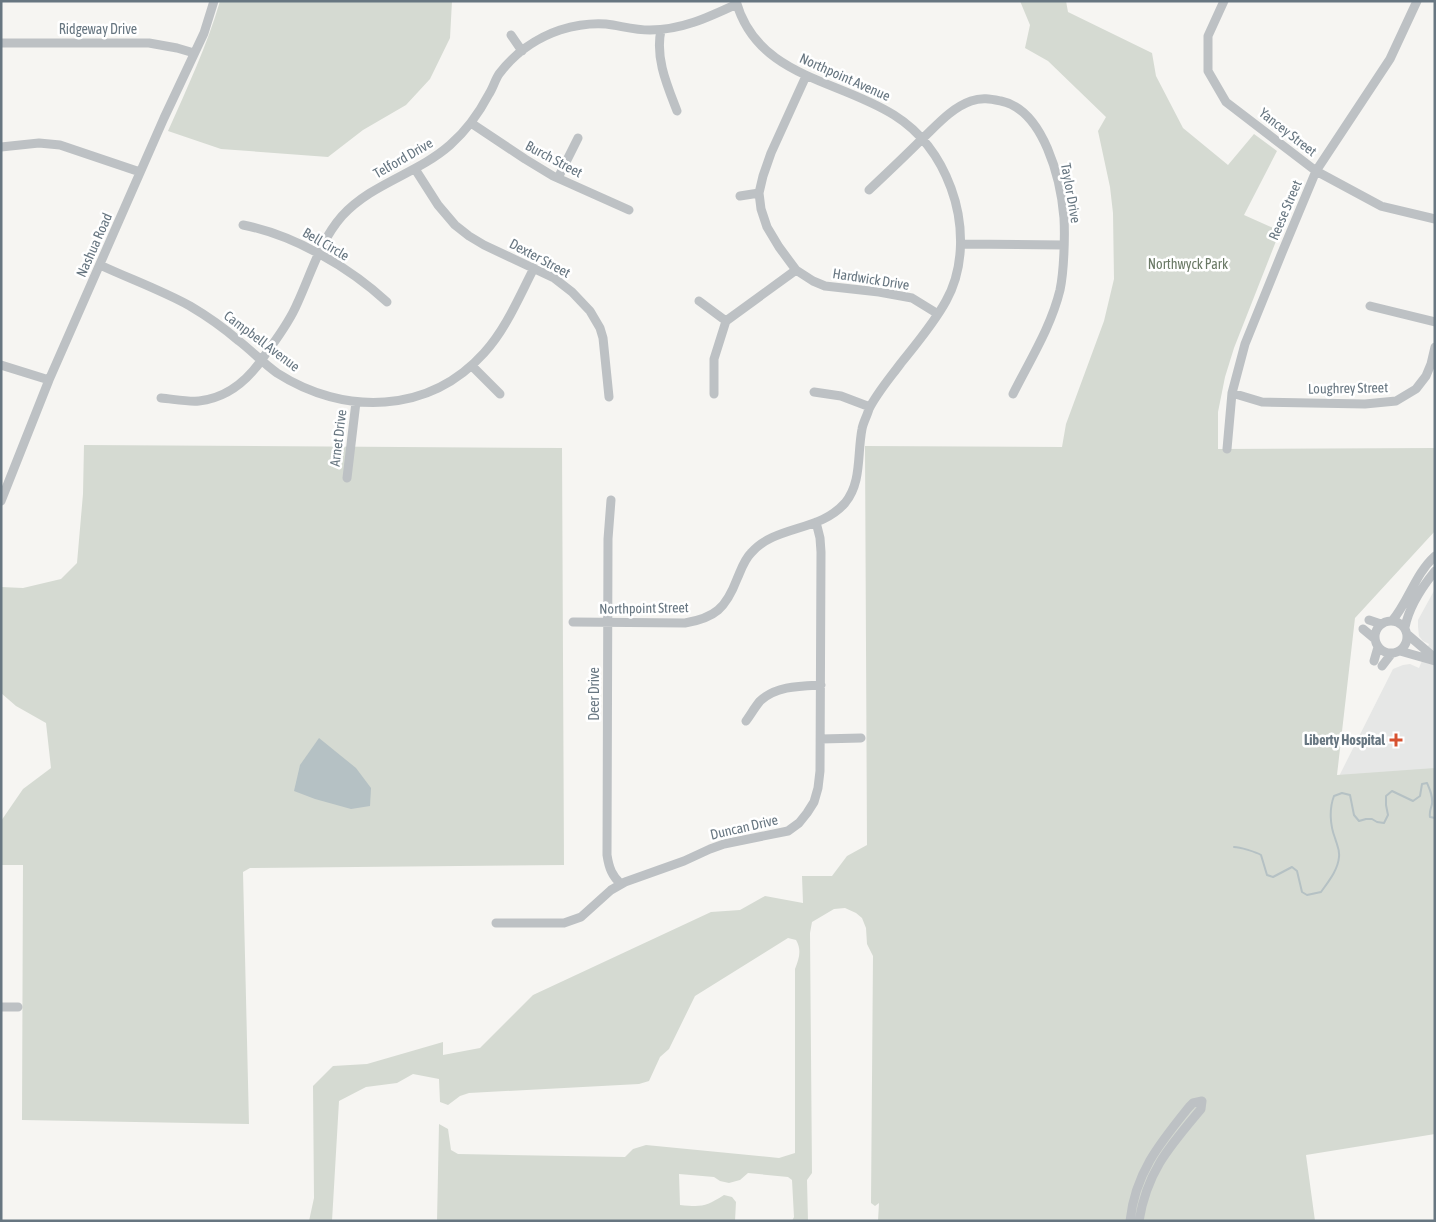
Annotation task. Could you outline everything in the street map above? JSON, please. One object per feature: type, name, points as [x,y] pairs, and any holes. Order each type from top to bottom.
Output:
[{"type":"street","name":"Nashua Road","points":[[1,501],[49,380],[140,172],[204,33],[214,1]]},
{"type":"street","name":"Yancey Street","points":[[1224,1],[1208,36],[1208,71],[1226,102],[1316,172],[1381,206],[1435,219]]},
{"type":"street","name":"Reese Street","points":[[1227,449],[1232,393],[1245,344],[1316,172],[1390,59],[1417,1]]},
{"type":"street","name":"Telford Drive","points":[[161,398],[198,401],[220,395],[241,384],[251,375],[287,324],[333,228],[351,207],[377,188],[415,170],[446,148],[471,123],[490,93],[498,76],[506,66],[535,42],[571,27],[583,25],[609,24],[641,30],[661,30],[686,26],[736,3]]},
{"type":"street","name":"Northpoint Avenue","points":[[736,3],[745,24],[758,42],[778,61],[806,76],[880,107],[910,126],[933,152],[952,189],[958,211],[960,244],[955,278],[948,298],[878,393],[862,427],[860,446]]},
{"type":"street","points":[[661,30],[659,49],[662,68],[677,111]]},
{"type":"street","points":[[511,35],[522,51]]},
{"type":"street","name":"Ridgeway Drive","points":[[1,43],[148,43],[194,53]]},
{"type":"street","name":"Hardwick Drive","points":[[806,76],[771,153],[759,193],[761,209],[779,247],[796,270],[825,286],[912,298],[938,314]]},
{"type":"street","name":"Taylor Drive","points":[[869,190],[948,114],[965,103],[990,98],[1011,103],[1031,119],[1044,140],[1059,188],[1064,218],[1064,245],[1060,288],[1055,307],[1013,394]]},
{"type":"street","name":"Burch Street","points":[[471,123],[524,159],[558,178],[629,210]]},
{"type":"street","points":[[558,178],[578,138]]},
{"type":"street","points":[[1,147],[39,143],[60,145],[140,172]]},
{"type":"street","name":"Dexter Street","points":[[415,170],[438,205],[469,236],[549,275],[563,284],[590,311],[600,328],[604,343],[609,397]]},
{"type":"street","points":[[740,196],[759,193]]},
{"type":"street","name":"Bell Circle","points":[[243,225],[288,238],[319,254],[364,282],[387,302]]},
{"type":"street","points":[[960,244],[1064,245]]},
{"type":"street","name":"Campbell Avenue","points":[[100,265],[190,307],[237,339],[275,372],[292,382],[329,396],[373,404],[421,395],[446,384],[472,366],[497,337],[534,268]]},
{"type":"street","points":[[714,394],[714,359],[726,321],[796,270]]},
{"type":"street","points":[[699,301],[726,321]]},
{"type":"street","points":[[1370,306],[1435,322]]},
{"type":"street","name":"Loughrey Street","points":[[1232,393],[1262,402],[1365,404],[1396,401],[1416,389],[1426,376],[1435,348]]},
{"type":"street","points":[[1,365],[49,380]]},
{"type":"street","points":[[472,366],[500,394]]},
{"type":"street","points":[[814,392],[841,396],[870,407]]},
{"type":"street","name":"Arnet Drive","points":[[347,478],[356,402]]},
{"type":"street","name":"Northpoint Street","points":[[573,622],[685,623],[700,621],[712,615],[723,606],[731,595],[746,559],[756,547],[773,537],[816,522],[832,514],[843,505],[852,493],[856,482],[860,446]]},
{"type":"street","name":"Deer Drive","points":[[612,500],[608,539],[607,855],[610,871],[621,884]]},
{"type":"street","name":"Duncan Drive","points":[[496,923],[564,923],[581,917],[610,890],[625,882],[684,861],[724,844],[788,831],[799,823],[807,813],[814,802],[818,788],[821,739],[821,552],[816,522]]},
{"type":"street","points":[[1392,621],[1416,579],[1435,556]]},
{"type":"street","points":[[1435,571],[1424,584],[1410,612],[1406,631],[1407,643],[1378,663],[1376,631],[1386,621],[1398,622],[1406,631],[1435,659]]},
{"type":"street","points":[[1369,620],[1381,624]]},
{"type":"street","points":[[1363,629],[1384,652],[1396,652],[1435,659]]},
{"type":"street","points":[[746,721],[760,701],[768,695],[794,686],[821,686]]},
{"type":"street","points":[[821,739],[861,738]]},
{"type":"street","points":[[1,1007],[18,1007]]},
{"type":"street","points":[[1130,1221],[1140,1194],[1149,1182],[1162,1157],[1202,1109],[1202,1101],[1193,1103],[1160,1143],[1141,1176],[1140,1194],[1140,1221]]},
{"type":"shaded area","name":"Liberty Hospital","points":[[1435,589],[1435,804],[1322,810],[1393,669],[1410,664],[1419,668],[1429,644],[1419,636],[1418,620]]},
{"type":"shaded area","points":[[319,738],[356,768],[371,788],[370,806],[351,809],[294,791],[300,765]]},
{"type":"green space","points":[[220,1],[452,1],[450,38],[430,79],[406,105],[363,130],[328,157],[221,149],[168,131],[203,51]]},
{"type":"green space","name":"Northwyck Park","points":[[1020,1],[1066,1],[1068,12],[1152,53],[1156,76],[1183,128],[1228,165],[1254,134],[1277,151],[1244,215],[1280,231],[1234,348],[1225,377],[1218,412],[1218,449],[1435,448],[1435,531],[1355,618],[1337,775],[1435,768],[1435,1134],[1306,1155],[1315,1221],[878,1221],[879,1203],[875,1206],[871,1203],[873,956],[867,944],[866,928],[862,918],[845,908],[834,909],[812,922],[810,933],[812,1173],[807,1180],[808,1221],[792,1221],[794,1217],[792,1180],[788,1177],[748,1173],[740,1180],[729,1183],[714,1177],[679,1174],[680,1205],[703,1205],[724,1195],[732,1197],[736,1202],[735,1221],[437,1221],[439,1124],[448,1129],[451,1150],[458,1154],[625,1157],[633,1149],[646,1145],[779,1158],[795,1153],[795,969],[799,958],[799,951],[796,940],[788,938],[695,996],[669,1049],[660,1057],[649,1081],[639,1084],[469,1093],[460,1096],[448,1105],[440,1102],[439,1079],[413,1074],[397,1083],[366,1087],[339,1101],[332,1221],[309,1221],[314,1198],[313,1086],[333,1066],[367,1064],[443,1042],[443,1055],[480,1048],[533,995],[711,912],[740,910],[765,896],[803,903],[802,876],[832,876],[847,856],[867,845],[865,446],[1062,447],[1066,424],[1104,321],[1114,279],[1113,213],[1110,187],[1098,131],[1106,117],[1048,61],[1025,48],[1030,25]]},
{"type":"green space","points":[[84,445],[562,448],[564,865],[250,868],[243,872],[249,1124],[22,1120],[23,865],[1,865],[1,821],[23,789],[51,768],[46,723],[16,706],[1,693],[1,587],[23,588],[61,579],[77,563],[83,494]]},
{"type":"waterway","points":[[1234,847],[1261,855],[1267,875],[1273,877],[1292,867],[1297,871],[1302,892],[1307,895],[1321,892],[1337,867],[1339,850],[1332,828],[1331,817],[1331,806],[1334,796],[1342,793],[1350,795],[1354,815],[1359,821],[1372,819],[1384,823],[1388,815],[1386,796],[1392,791],[1413,801],[1420,796],[1422,784],[1427,783],[1432,798],[1430,817],[1435,818]]},
{"type":"place","name":"Liberty Hospital","points":[[1396,740]]}]
